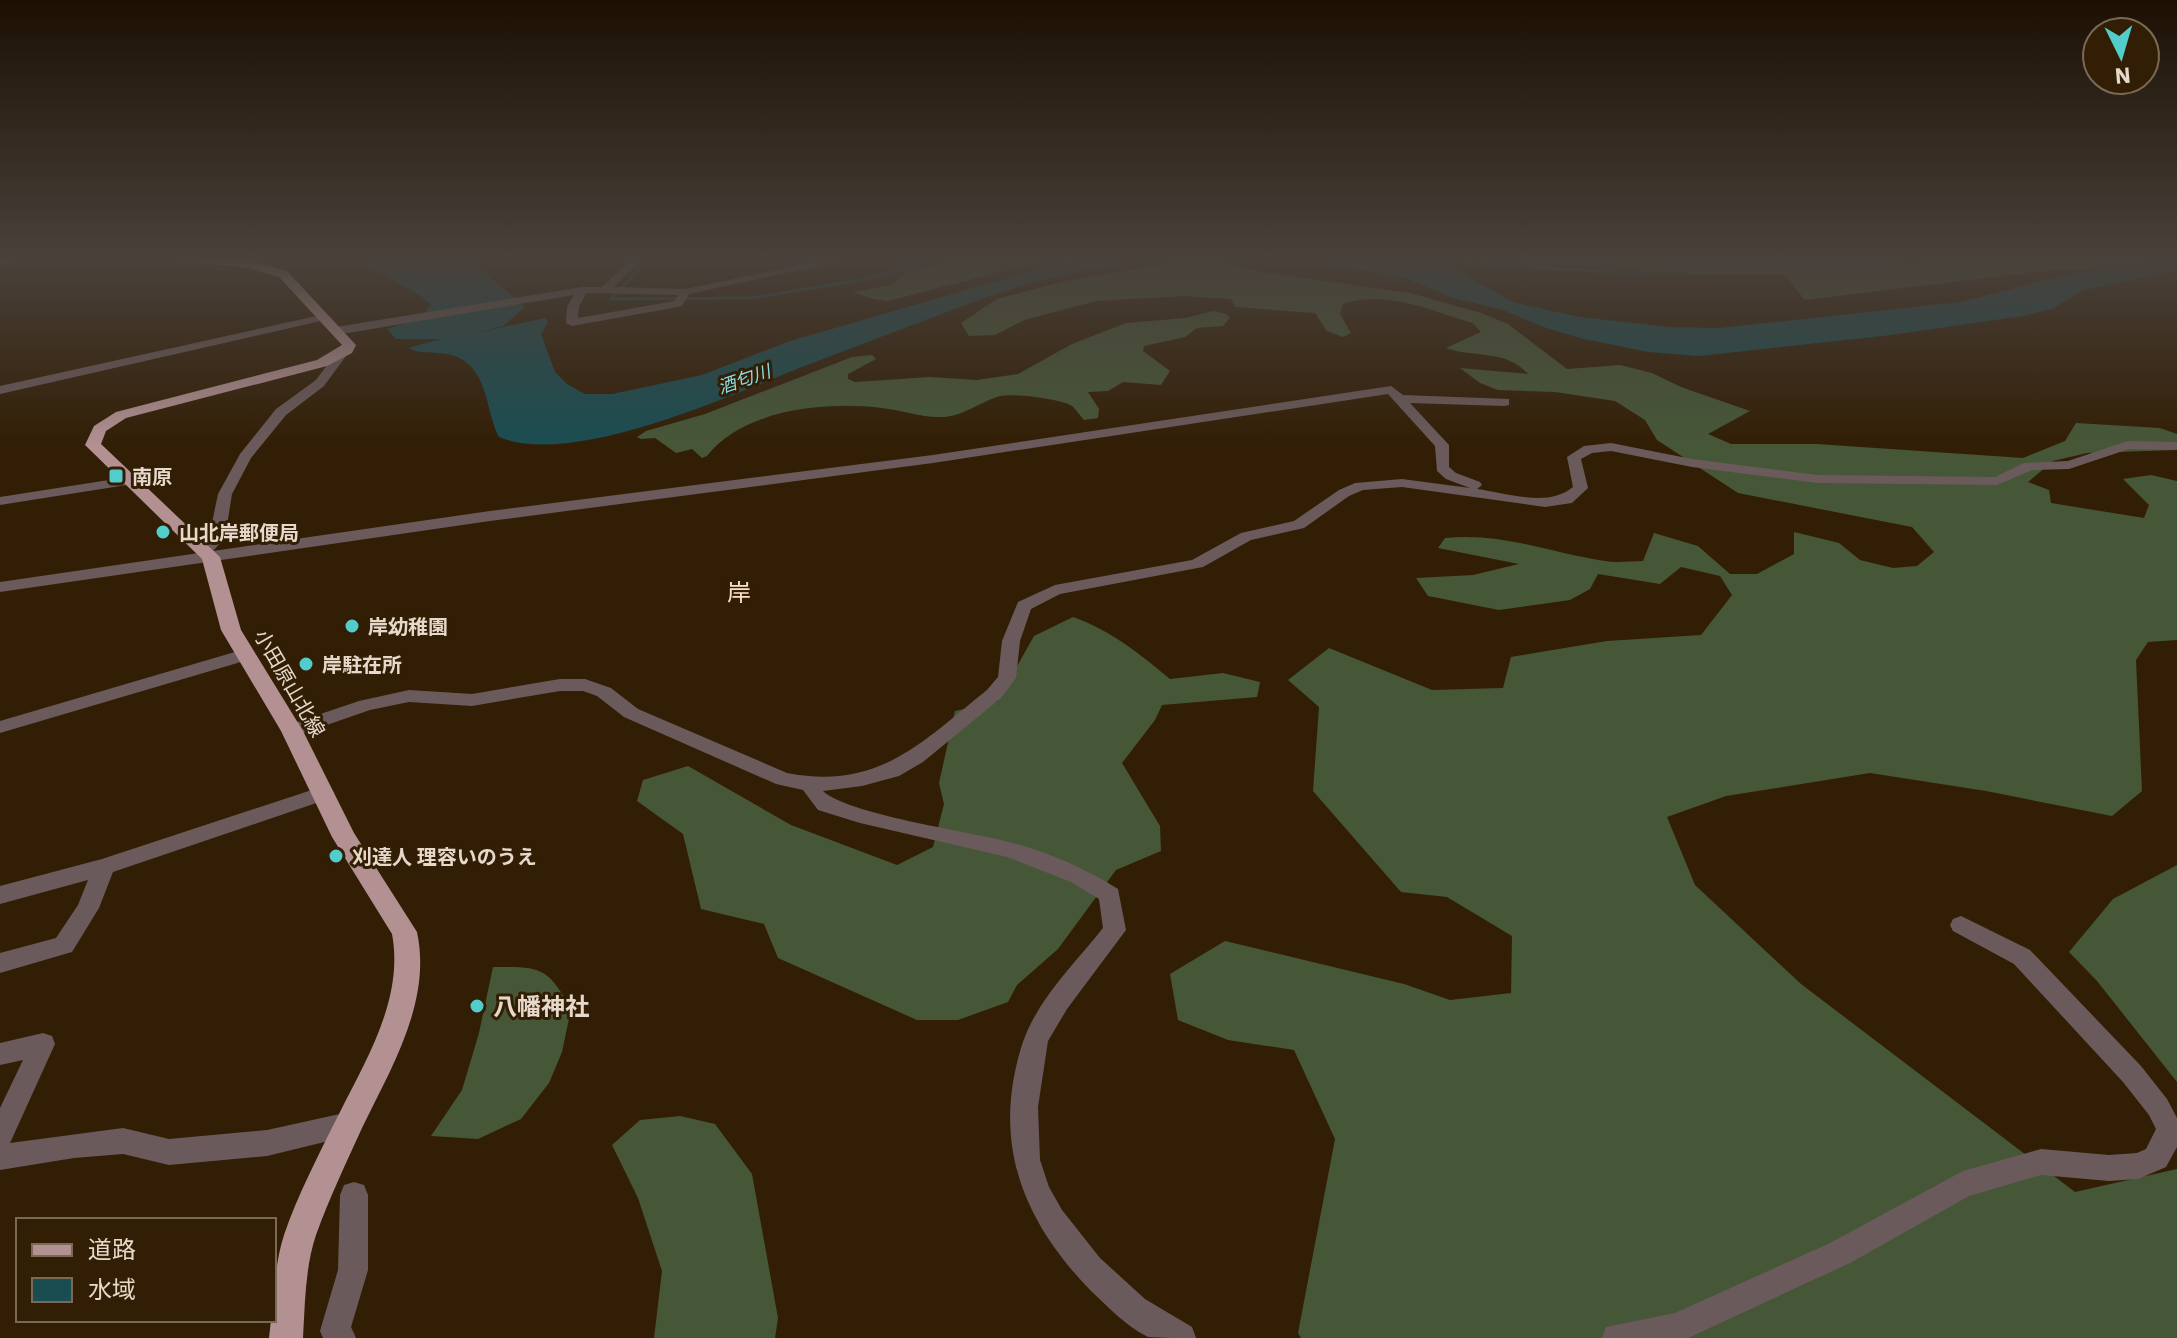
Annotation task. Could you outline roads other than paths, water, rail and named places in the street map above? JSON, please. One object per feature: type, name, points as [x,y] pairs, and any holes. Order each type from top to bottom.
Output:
[{"type":"main road","points":[[208,554],[93,445],[99,429],[107,422],[157,404],[340,356],[349,345],[324,320]]},
{"type":"main road","name":"小田原山北線","points":[[208,554],[222,606],[245,655],[292,731],[344,837],[395,913],[408,951],[400,1011],[386,1051],[349,1124],[300,1236],[291,1274],[286,1338]]},
{"type":"street","points":[[0,390],[328,325],[363,326],[396,320]]},
{"type":"street","points":[[572,320],[579,324],[593,320]]},
{"type":"street","points":[[208,554],[217,538],[225,494],[245,457],[281,412],[320,383],[340,356]]},
{"type":"street","points":[[0,587],[208,554],[933,459],[1391,390],[1442,445],[1442,468],[1451,476],[1488,488],[1534,493],[1561,490],[1577,493]]},
{"type":"street","points":[[1400,399],[1504,402]]},
{"type":"street","points":[[2149,444],[2177,453]]},
{"type":"street","points":[[292,731],[366,705],[409,696],[472,700],[560,685],[585,685],[604,692],[631,713],[783,779],[812,785],[877,776],[916,757],[994,694],[1007,678],[1011,641],[1024,606],[1055,590],[1197,564],[1246,536],[1299,525],[1344,493],[1368,484],[1416,484],[1545,503],[1567,500],[1577,493],[1581,481],[1574,457],[1583,451],[1604,447],[1692,463],[1818,479],[1997,481],[2029,466],[2069,465],[2128,445],[2177,446]]},
{"type":"street","points":[[0,501],[128,481]]},
{"type":"street","points":[[0,727],[245,655]]},
{"type":"street","points":[[812,785],[813,793],[825,805],[990,845],[1090,880],[1110,895],[1115,930],[1042,1027],[1033,1047],[1024,1109],[1026,1158],[1040,1199],[1085,1264],[1122,1301],[1181,1338]]},
{"type":"street","points":[[0,895],[104,867],[324,793]]},
{"type":"street","points":[[1,964],[64,945],[88,908],[104,867]]},
{"type":"street","points":[[1617,1338],[1676,1328],[1840,1253],[1963,1184],[2041,1162],[2109,1168],[2138,1166],[2156,1158],[2165,1144],[2169,1129],[2158,1107],[2132,1074],[2022,957],[1961,925]]},
{"type":"street","points":[[0,1054],[43,1044],[0,1136]]},
{"type":"street","points":[[0,1157],[123,1141],[169,1152],[267,1143],[349,1124]]},
{"type":"street","points":[[341,1338],[335,1331],[353,1270],[354,1195]]},
{"type":"water","name":"酒匂川","points":[[414,320],[509,320],[503,326],[476,333],[547,320],[541,334],[555,372],[567,384],[585,394],[612,394],[702,375],[790,341],[861,320],[924,320],[651,424],[567,443],[530,444],[499,437],[479,378],[463,360],[408,348],[441,339],[396,339],[387,329]]},
{"type":"water","points":[[1528,320],[1611,320],[1669,327],[1720,328],[1790,320],[1992,320],[1698,356],[1648,352],[1549,329]]},
{"type":"place","name":"南原","points":[[116,476]]},
{"type":"place","name":"山北岸郵便局","points":[[163,532]]},
{"type":"place","name":"岸幼稚園","points":[[352,626]]},
{"type":"place","name":"岸駐在所","points":[[306,664]]},
{"type":"place","name":"刈達人 理容いのうえ","points":[[336,856]]},
{"type":"place","name":"八幡神社","points":[[477,1006]]},
{"type":"district","name":"岸","points":[[739,592]]}]
